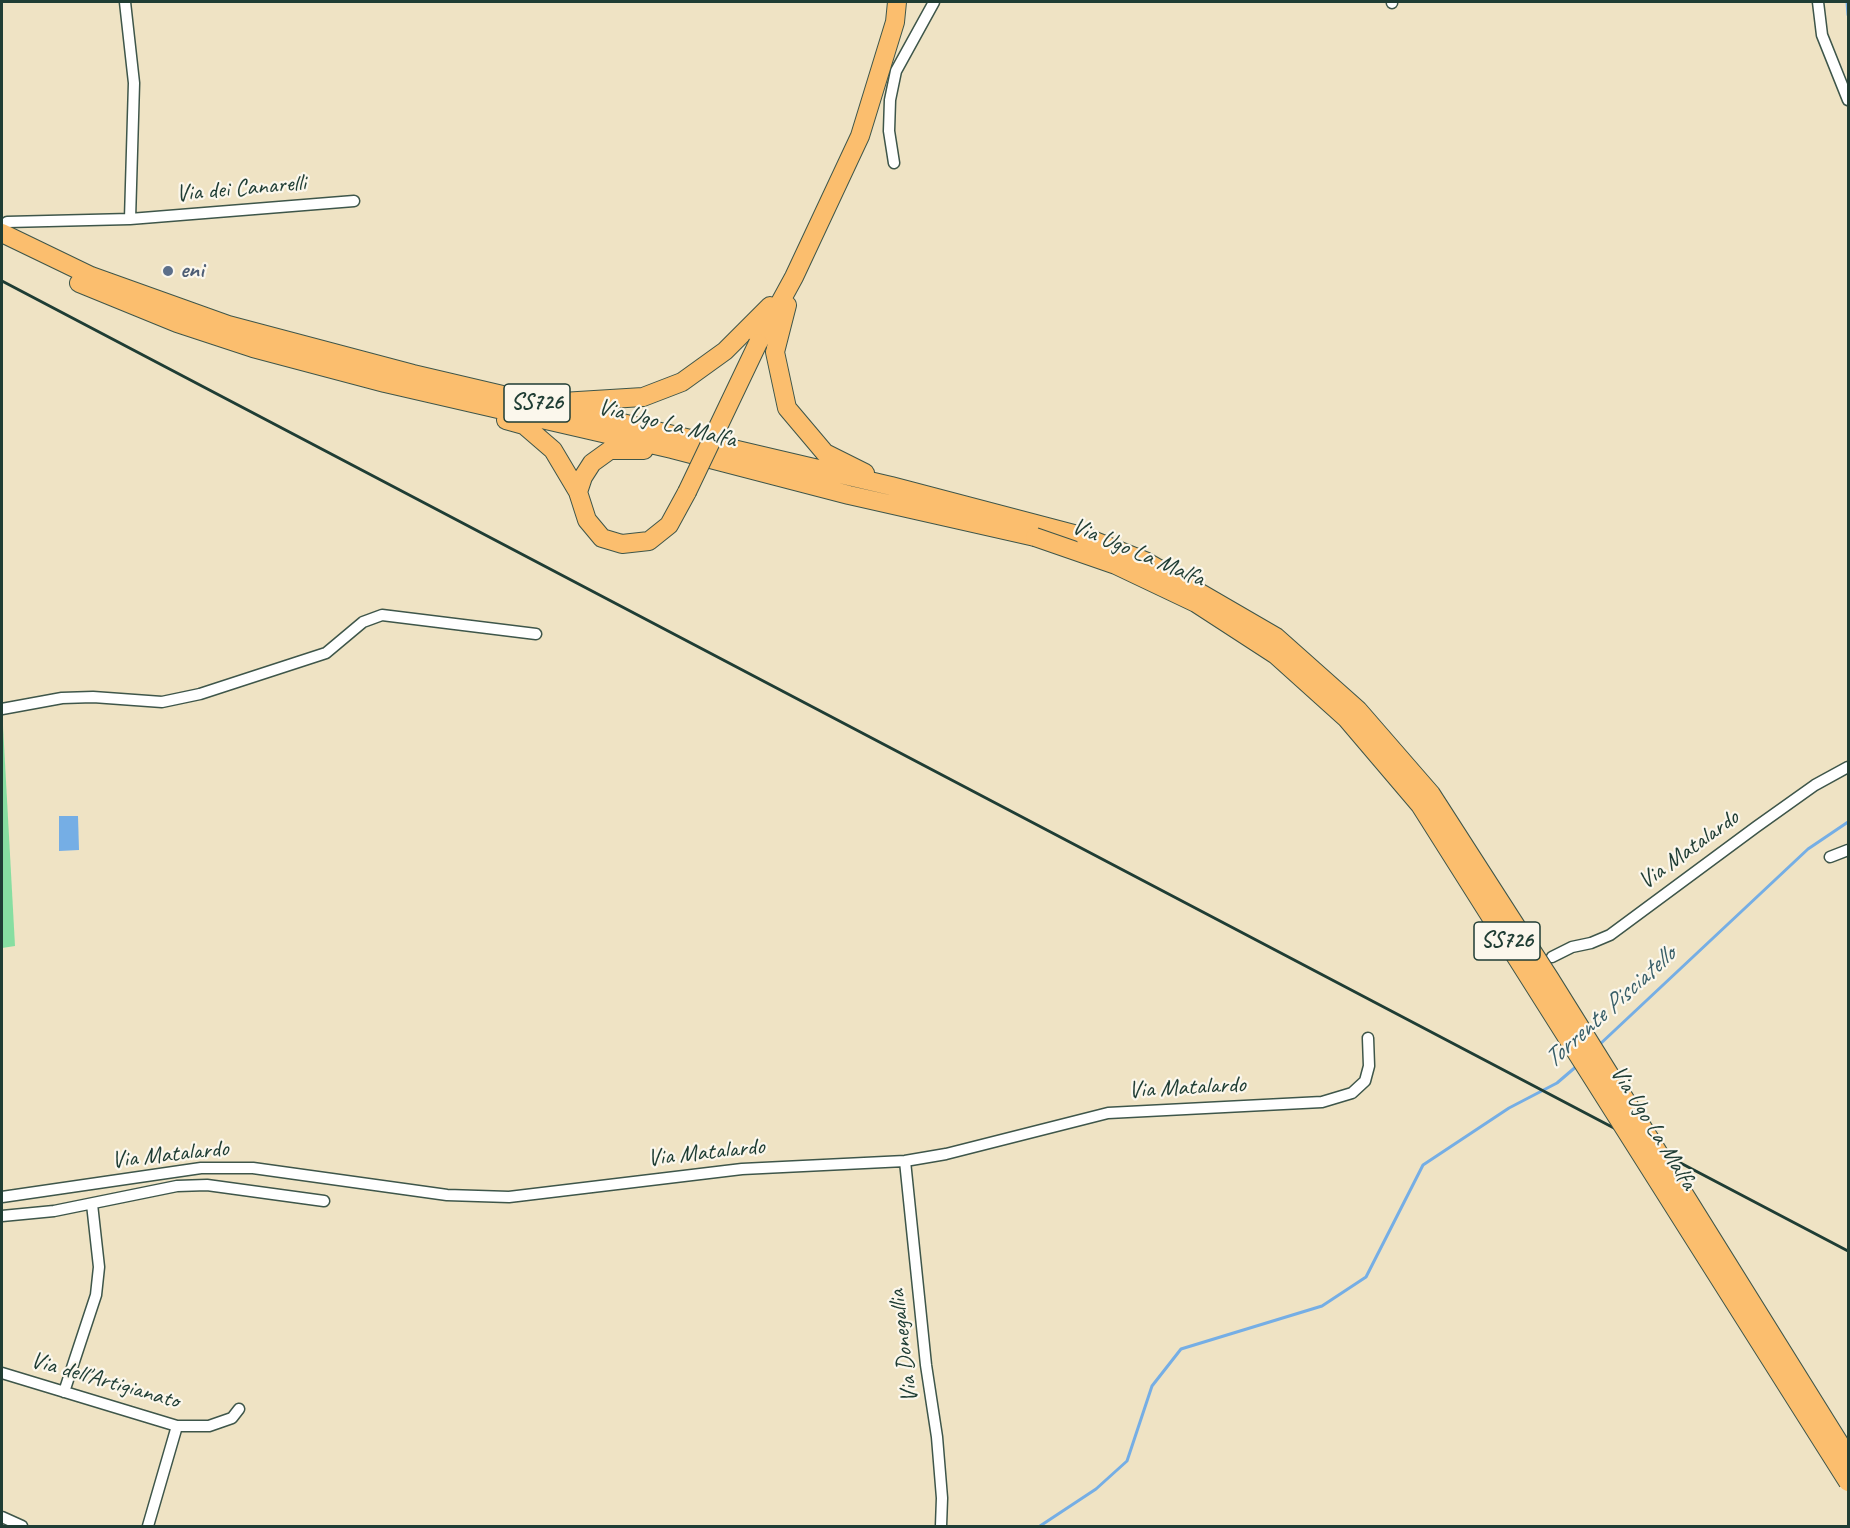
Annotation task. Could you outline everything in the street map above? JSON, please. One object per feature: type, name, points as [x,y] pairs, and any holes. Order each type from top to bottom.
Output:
[{"type":"highway","points":[[384,383],[408,395],[524,425],[553,450],[578,492],[587,520],[602,538],[622,544],[649,541],[669,525],[687,492],[758,343],[794,277],[860,136],[895,22],[897,2]]},
{"type":"highway","name":"Via Ugo La Malfa","points":[[4,227],[91,276],[228,326],[533,402],[891,486],[1085,537],[1145,561],[1276,637],[1358,710],[1431,794],[1550,979],[1848,1457]]},
{"type":"highway","name":"Via Ugo La Malfa","points":[[2,246],[101,293],[177,324],[253,348],[384,383],[672,449],[849,495],[1035,537],[1116,565],[1196,603],[1276,655],[1353,726],[1420,806],[1848,1482]]},
{"type":"highway","points":[[533,402],[602,401],[643,397],[682,382],[725,351],[759,319],[794,277]]},
{"type":"highway","points":[[794,277],[775,352],[787,408],[825,453],[891,486]]},
{"type":"highway","points":[[578,492],[583,477],[592,463],[610,450],[655,452],[672,449]]},
{"type":"street","points":[[125,2],[134,83],[130,219]]},
{"type":"street","points":[[894,163],[890,111],[896,71],[934,2]]},
{"type":"street","points":[[1818,2],[1822,35],[1848,100]]},
{"type":"street","name":"Via dei Canarelli","points":[[4,227],[354,201]]},
{"type":"street","points":[[2,708],[62,698],[93,697],[162,702],[200,694],[326,653],[363,622],[382,615],[536,634]]},
{"type":"street","name":"Via Matalardo","points":[[1551,957],[1610,934],[1815,785],[1848,768]]},
{"type":"street","points":[[1830,857],[1848,850]]},
{"type":"street","name":"Via Matalardo","points":[[2,1197],[201,1168],[253,1168],[447,1195],[509,1197],[742,1169],[905,1161],[946,1154],[1108,1113],[1322,1102],[1352,1092],[1365,1082],[1369,1066],[1368,1038]]},
{"type":"street","name":"Via Donegallia","points":[[905,1161],[926,1365],[937,1437],[942,1498],[941,1527]]},
{"type":"street","points":[[2,1216],[92,1204],[177,1186],[207,1185],[324,1201]]},
{"type":"street","points":[[64,1392],[96,1295],[99,1267],[92,1204]]},
{"type":"street","name":"Via dell'Artigianato","points":[[2,1373],[177,1426],[209,1426],[231,1418],[239,1409]]},
{"type":"street","points":[[148,1527],[177,1426]]},
{"type":"street","points":[[2,1517],[22,1527]]},
{"type":"green space","points":[[2,708],[15,946],[2,948]]},
{"type":"water","points":[[59,816],[78,816],[79,850],[59,851]]},
{"type":"waterway","name":"Torrente Pisciatello","points":[[1847,2],[1848,15]]},
{"type":"waterway","name":"Torrente Pisciatello","points":[[1598,1046],[1808,849],[1848,822]]},
{"type":"waterway","name":"Torrente Pisciatello","points":[[1040,1526],[1096,1489],[1127,1461],[1152,1386],[1181,1349],[1322,1306],[1366,1277],[1423,1165],[1509,1108],[1557,1083],[1578,1065]]},
{"type":"railway","points":[[2,281],[1848,1251]]},
{"type":"place","name":"eni","points":[[168,271]]}]
